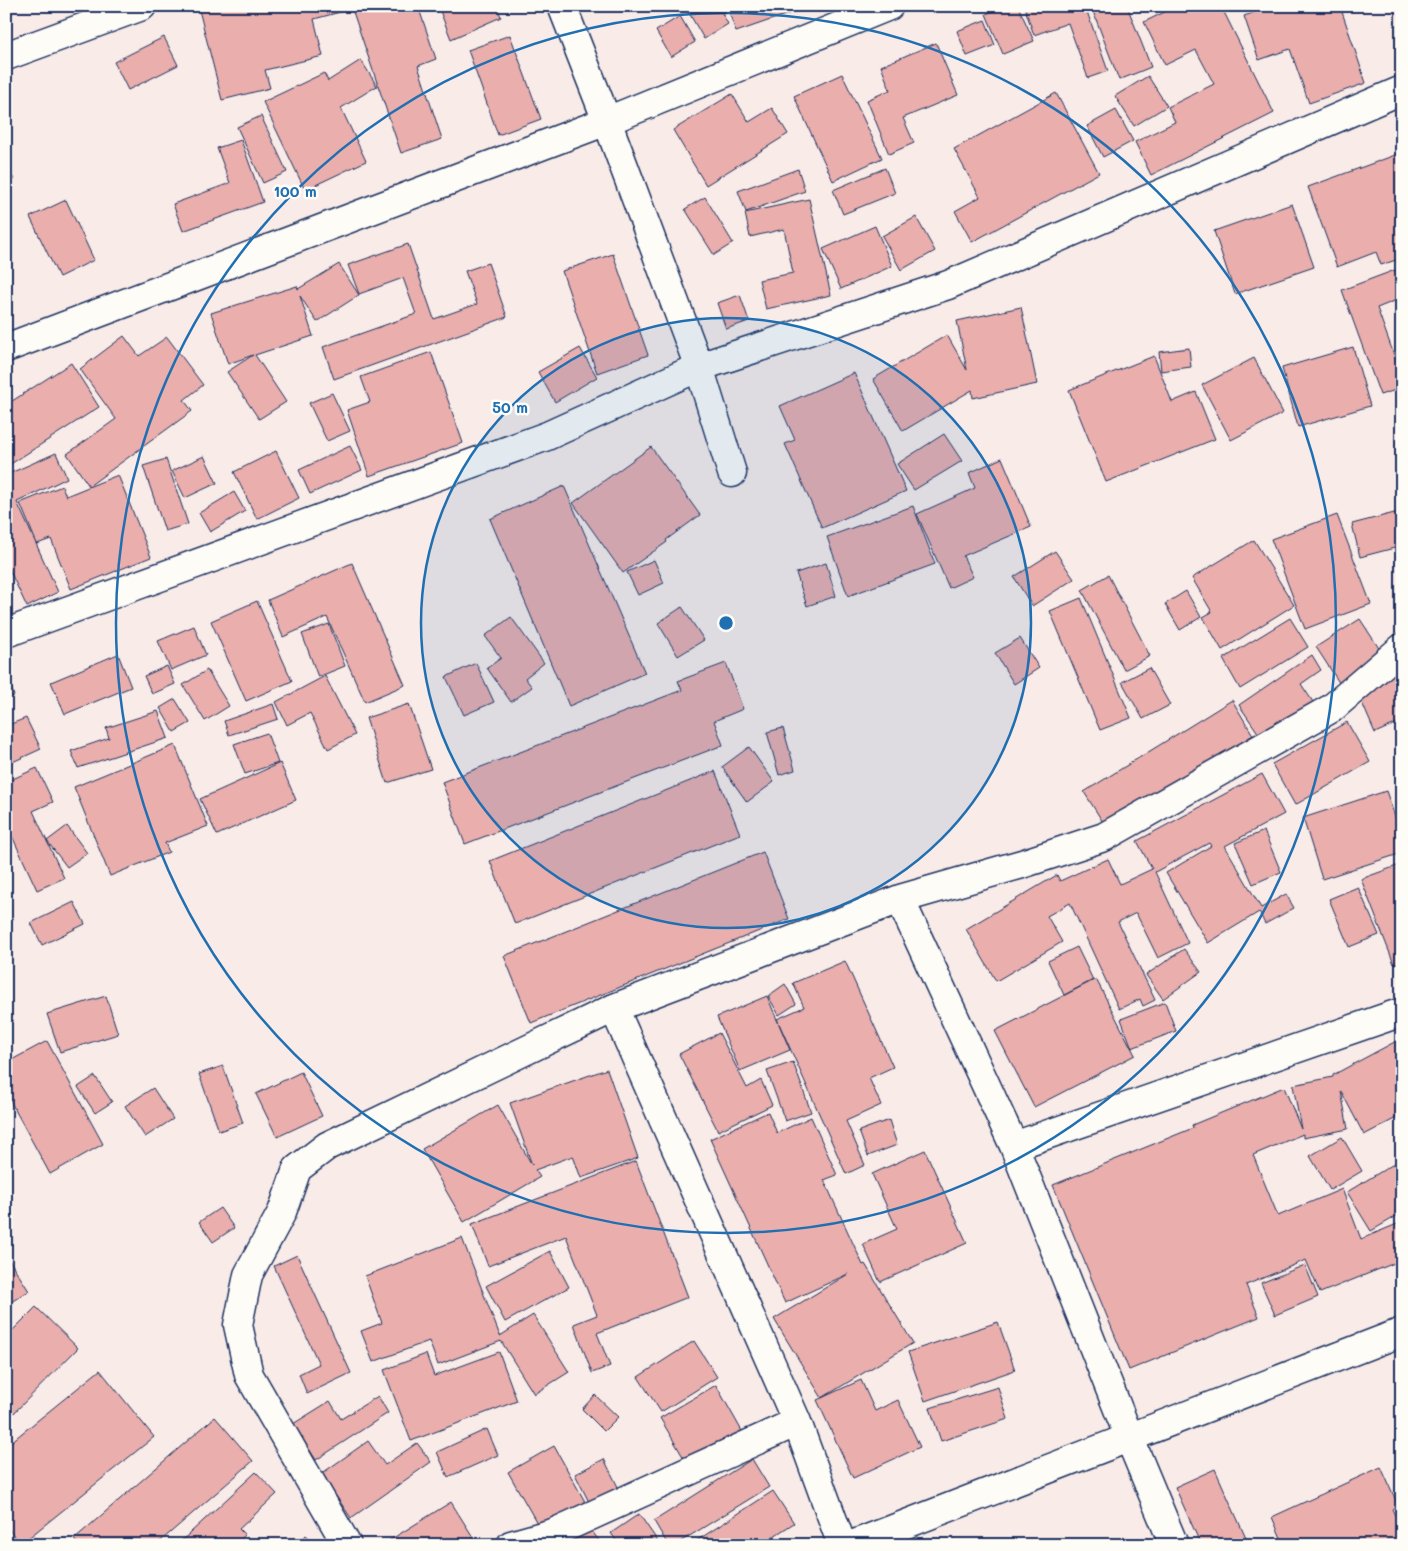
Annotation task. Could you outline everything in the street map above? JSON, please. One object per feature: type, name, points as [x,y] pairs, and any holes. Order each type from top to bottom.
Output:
[{"type":"street","points":[[6,56],[142,6]]},
{"type":"street","points":[[562,6],[699,367],[732,473]]},
{"type":"street","points":[[6,348],[607,121],[889,6]]},
{"type":"street","points":[[7,632],[547,436],[699,367],[948,285],[1402,90]]},
{"type":"street","points":[[347,1545],[248,1375],[238,1325],[248,1275],[282,1212],[297,1169],[327,1146],[614,1008],[900,899],[1022,864],[1104,837],[1332,708],[1402,648]]},
{"type":"street","points":[[900,899],[1014,1146],[1174,1545]]},
{"type":"street","points":[[614,1008],[797,1422],[842,1545]]},
{"type":"street","points":[[1014,1146],[1402,1012]]},
{"type":"street","points":[[852,1545],[1402,1332]]},
{"type":"street","points":[[511,1545],[553,1533],[797,1422]]},
{"type":"building","points":[[198,6],[343,6],[344,11],[314,19],[323,56],[265,70],[270,88],[222,100]]},
{"type":"building","points":[[351,6],[418,6],[436,59],[418,66],[442,139],[401,153]]},
{"type":"building","points":[[438,6],[497,6],[501,17],[451,39]]},
{"type":"building","points":[[685,6],[718,6],[728,24],[704,39]]},
{"type":"building","points":[[727,6],[811,6],[736,32]]},
{"type":"building","points":[[1004,6],[1018,6],[1034,41],[1003,54],[986,14]]},
{"type":"building","points":[[1024,6],[1085,6],[1108,71],[1088,78],[1068,23],[1034,35]]},
{"type":"building","points":[[1091,6],[1127,6],[1151,67],[1119,80]]},
{"type":"building","points":[[1177,6],[1221,6],[1274,113],[1151,175],[1135,142],[1175,122],[1168,107],[1214,84],[1196,50],[1165,65],[1144,22]]},
{"type":"building","points":[[1272,6],[1340,6],[1366,83],[1309,103],[1290,49],[1259,60],[1244,16]]},
{"type":"building","points":[[680,16],[695,42],[671,57],[656,31]]},
{"type":"building","points":[[985,20],[995,45],[967,56],[957,31]]},
{"type":"building","points":[[510,35],[541,119],[498,135],[468,50]]},
{"type":"building","points":[[164,37],[178,65],[128,90],[114,62]]},
{"type":"building","points":[[936,43],[958,95],[903,118],[914,143],[889,154],[867,100],[890,90],[881,66]]},
{"type":"building","points":[[361,60],[377,86],[341,108],[366,161],[305,190],[263,102],[324,73],[328,81]]},
{"type":"building","points":[[842,74],[882,158],[833,181],[794,96]]},
{"type":"building","points":[[1148,76],[1167,106],[1134,126],[1115,96]]},
{"type":"building","points":[[1056,93],[1099,173],[972,242],[955,211],[980,197],[954,149]]},
{"type":"building","points":[[732,94],[749,122],[772,108],[788,134],[706,185],[673,130]]},
{"type":"building","points":[[1116,110],[1133,141],[1103,157],[1087,126]]},
{"type":"building","points":[[261,116],[287,172],[263,183],[237,127]]},
{"type":"building","points":[[241,140],[263,202],[183,231],[173,204],[230,183],[217,148]]},
{"type":"building","points":[[1398,154],[1402,165],[1402,258],[1381,265],[1376,252],[1337,267],[1308,187]]},
{"type":"building","points":[[6,166],[14,179],[6,184]]},
{"type":"building","points":[[885,168],[895,193],[843,214],[833,190]]},
{"type":"building","points":[[798,169],[805,191],[746,212],[738,191]]},
{"type":"building","points":[[705,197],[733,243],[714,255],[685,209]]},
{"type":"building","points":[[809,199],[831,295],[766,309],[759,280],[793,273],[784,229],[750,237],[745,213]]},
{"type":"building","points":[[66,200],[94,260],[59,277],[30,217]]},
{"type":"building","points":[[1292,204],[1314,267],[1235,294],[1214,231]]},
{"type":"building","points":[[916,217],[935,251],[901,270],[882,236]]},
{"type":"building","points":[[875,226],[892,266],[841,289],[823,249]]},
{"type":"building","points":[[408,244],[434,319],[477,304],[465,271],[488,263],[507,317],[334,379],[323,347],[416,314],[403,278],[359,294],[348,265]]},
{"type":"building","points":[[613,254],[648,355],[597,373],[562,271]]},
{"type":"building","points":[[339,264],[359,295],[317,322],[300,296],[313,336],[255,355],[286,402],[259,419],[227,372],[253,355],[228,364],[211,313],[297,286],[298,289]]},
{"type":"building","points":[[1395,270],[1402,287],[1402,298],[1377,308],[1402,377],[1402,388],[1380,395],[1342,290]]},
{"type":"building","points":[[740,295],[749,321],[726,329],[717,303]]},
{"type":"building","points":[[1021,307],[1037,384],[973,398],[972,390],[903,431],[873,379],[947,335],[967,370],[957,321]]},
{"type":"building","points":[[124,336],[139,356],[167,337],[203,385],[184,400],[192,411],[89,486],[67,454],[116,419],[80,369]]},
{"type":"building","points":[[1353,347],[1370,406],[1298,427],[1282,368]]},
{"type":"building","points":[[580,348],[597,377],[555,402],[538,372]]},
{"type":"building","points":[[1189,348],[1191,367],[1161,371],[1159,352]]},
{"type":"building","points":[[431,352],[463,443],[369,476],[347,410],[370,402],[361,377]]},
{"type":"building","points":[[1154,356],[1172,402],[1196,392],[1215,439],[1106,482],[1069,390]]},
{"type":"building","points":[[1254,358],[1283,413],[1231,440],[1202,385]]},
{"type":"building","points":[[71,363],[99,407],[6,467],[6,405]]},
{"type":"building","points":[[854,373],[906,491],[822,528],[785,444],[795,440],[780,406]]},
{"type":"building","points":[[332,393],[350,431],[327,441],[309,403]]},
{"type":"building","points":[[944,434],[962,461],[914,490],[897,464]]},
{"type":"building","points":[[350,446],[362,470],[310,494],[299,470]]},
{"type":"building","points":[[651,447],[700,515],[666,540],[667,542],[623,573],[573,503]]},
{"type":"building","points":[[276,451],[299,498],[257,519],[234,472]]},
{"type":"building","points":[[56,453],[67,478],[17,502],[58,592],[27,607],[6,563],[6,475]]},
{"type":"building","points":[[204,456],[217,483],[185,498],[172,471]]},
{"type":"building","points":[[1002,458],[1031,527],[963,556],[973,577],[949,588],[917,514],[975,488],[969,473]]},
{"type":"building","points":[[166,459],[188,524],[165,531],[143,466]]},
{"type":"building","points":[[118,475],[151,557],[71,589],[51,539],[37,544],[20,503],[62,486],[66,496]]},
{"type":"building","points":[[564,486],[645,673],[569,706],[490,519]]},
{"type":"building","points":[[234,492],[245,511],[210,532],[199,513]]},
{"type":"building","points":[[913,506],[935,564],[848,596],[827,537]]},
{"type":"building","points":[[1402,511],[1402,546],[1360,557],[1352,524]]},
{"type":"building","points":[[1337,515],[1371,604],[1305,629],[1271,539]]},
{"type":"building","points":[[1254,540],[1294,605],[1222,650],[1203,617],[1212,612],[1192,578]]},
{"type":"building","points":[[1055,551],[1074,579],[1032,606],[1014,577]]},
{"type":"building","points":[[654,560],[664,583],[638,595],[627,572]]},
{"type":"building","points":[[352,563],[405,685],[365,702],[327,617],[283,637],[268,600]]},
{"type":"building","points":[[826,563],[836,596],[807,606],[796,573]]},
{"type":"building","points":[[1108,575],[1150,656],[1124,670],[1082,590]]},
{"type":"building","points":[[1186,591],[1201,617],[1180,630],[1165,604]]},
{"type":"building","points":[[1081,598],[1131,718],[1100,730],[1050,611]]},
{"type":"building","points":[[257,601],[292,681],[246,701],[211,621]]},
{"type":"building","points":[[682,607],[704,640],[678,656],[658,623]]},
{"type":"building","points":[[511,617],[544,663],[525,678],[532,687],[511,702],[487,668],[501,658],[485,636]]},
{"type":"building","points":[[1290,618],[1308,647],[1240,689],[1223,659]]},
{"type":"building","points":[[1360,619],[1384,656],[1340,684],[1316,647]]},
{"type":"building","points":[[329,624],[345,666],[318,677],[302,634]]},
{"type":"building","points":[[194,626],[206,655],[171,670],[158,641]]},
{"type":"building","points":[[1020,638],[1039,668],[1014,684],[995,653]]},
{"type":"building","points":[[118,654],[131,687],[65,714],[51,682]]},
{"type":"building","points":[[1312,655],[1321,670],[1301,684],[1315,705],[1263,740],[1239,705]]},
{"type":"building","points":[[476,663],[494,702],[464,715],[446,677]]},
{"type":"building","points":[[726,663],[743,709],[714,721],[723,745],[465,844],[442,782],[682,690],[678,681]]},
{"type":"building","points":[[167,666],[175,684],[152,694],[144,676]]},
{"type":"building","points":[[1149,668],[1170,705],[1143,719],[1122,682]]},
{"type":"building","points":[[207,670],[229,706],[205,721],[183,685]]},
{"type":"building","points":[[6,671],[14,696],[6,699]]},
{"type":"building","points":[[1402,671],[1402,721],[1375,733],[1357,691]]},
{"type":"building","points":[[325,676],[355,735],[328,749],[310,713],[287,725],[276,702]]},
{"type":"building","points":[[175,699],[190,723],[174,732],[160,708]]},
{"type":"building","points":[[1232,700],[1253,735],[1106,827],[1084,792]]},
{"type":"building","points":[[273,704],[278,719],[229,735],[224,721]]},
{"type":"building","points":[[409,704],[431,769],[387,783],[366,718]]},
{"type":"building","points":[[158,711],[168,738],[78,768],[71,751],[109,738],[106,728]]},
{"type":"building","points":[[26,718],[41,749],[6,765],[6,726]]},
{"type":"building","points":[[1347,722],[1370,762],[1295,805],[1272,764]]},
{"type":"building","points":[[783,728],[795,770],[779,775],[767,732]]},
{"type":"building","points":[[267,733],[278,763],[245,774],[234,744]]},
{"type":"building","points":[[175,745],[208,826],[165,843],[169,852],[110,876],[74,787]]},
{"type":"building","points":[[749,747],[774,782],[747,802],[722,767]]},
{"type":"building","points":[[280,763],[296,800],[217,835],[200,799]]},
{"type":"building","points":[[37,768],[53,802],[33,811],[64,878],[37,890],[6,823],[6,782]]},
{"type":"building","points":[[715,771],[740,834],[515,924],[490,861]]},
{"type":"building","points":[[1262,774],[1284,814],[1225,846],[1261,908],[1286,894],[1294,908],[1265,924],[1259,912],[1208,943],[1166,873],[1211,846],[1209,843],[1155,872],[1188,943],[1158,958],[1136,913],[1118,922],[1155,1000],[1143,1006],[1140,999],[1119,1009],[1070,903],[1047,916],[1062,942],[996,981],[966,929],[1057,875],[1060,881],[1108,859],[1120,884],[1152,869],[1137,841]]},
{"type":"building","points":[[1386,791],[1402,837],[1402,853],[1322,879],[1303,818]]},
{"type":"building","points":[[67,826],[87,853],[67,867],[47,841]]},
{"type":"building","points":[[1264,831],[1281,872],[1253,884],[1235,843]]},
{"type":"building","points":[[763,852],[789,919],[531,1023],[504,956]]},
{"type":"building","points":[[1402,864],[1402,961],[1394,964],[1361,879]]},
{"type":"building","points":[[1358,887],[1379,935],[1349,947],[1329,899]]},
{"type":"building","points":[[74,902],[85,924],[42,945],[31,923]]},
{"type":"building","points":[[1077,947],[1093,980],[1064,995],[1048,961]]},
{"type":"building","points":[[1184,949],[1201,972],[1163,999],[1146,975]]},
{"type":"building","points":[[845,961],[893,1067],[869,1078],[881,1105],[846,1121],[865,1165],[846,1174],[777,1019],[804,1007],[793,983]]},
{"type":"building","points":[[1096,979],[1135,1055],[1034,1107],[995,1031]]},
{"type":"building","points":[[785,984],[796,1004],[779,1015],[768,996]]},
{"type":"building","points":[[106,996],[118,1034],[60,1052],[47,1014]]},
{"type":"building","points":[[767,996],[790,1050],[740,1071],[717,1017]]},
{"type":"building","points":[[1165,1002],[1176,1031],[1132,1048],[1121,1019]]},
{"type":"building","points":[[719,1033],[747,1088],[761,1080],[772,1105],[718,1131],[679,1054]]},
{"type":"building","points":[[1402,1038],[1402,1115],[1364,1135],[1341,1091],[1348,1129],[1303,1138],[1303,1134],[1253,1155],[1278,1216],[1342,1189],[1361,1239],[1402,1222],[1402,1260],[1320,1293],[1306,1260],[1246,1285],[1259,1317],[1129,1370],[1053,1185],[1193,1128],[1192,1125],[1284,1087],[1301,1129],[1293,1085],[1333,1077],[1333,1075]]},
{"type":"building","points":[[47,1041],[103,1144],[50,1174],[6,1096],[6,1063]]},
{"type":"building","points":[[793,1062],[811,1112],[785,1121],[767,1071]]},
{"type":"building","points":[[223,1066],[243,1123],[219,1131],[199,1074]]},
{"type":"building","points":[[607,1069],[638,1158],[581,1178],[573,1156],[535,1170],[540,1177],[464,1222],[422,1149],[498,1105],[532,1165],[510,1103]]},
{"type":"building","points":[[301,1072],[322,1116],[277,1137],[256,1094]]},
{"type":"building","points":[[95,1076],[112,1102],[95,1113],[78,1087]]},
{"type":"building","points":[[153,1088],[173,1119],[145,1137],[125,1106]]},
{"type":"building","points":[[768,1112],[777,1133],[811,1117],[837,1175],[824,1180],[863,1265],[865,1264],[913,1343],[822,1398],[774,1319],[848,1274],[785,1303],[710,1139]]},
{"type":"building","points":[[889,1120],[897,1145],[868,1156],[859,1131]]},
{"type":"building","points":[[1342,1137],[1362,1171],[1330,1190],[1310,1156]]},
{"type":"building","points":[[925,1150],[967,1243],[880,1282],[863,1244],[897,1229],[872,1174]]},
{"type":"building","points":[[1402,1159],[1402,1213],[1371,1231],[1347,1192]]},
{"type":"building","points":[[636,1161],[688,1297],[597,1333],[610,1366],[592,1373],[574,1324],[597,1315],[566,1236],[488,1266],[472,1224]]},
{"type":"building","points":[[220,1208],[234,1228],[213,1242],[199,1222]]},
{"type":"building","points":[[462,1238],[500,1336],[533,1315],[569,1372],[534,1394],[501,1341],[438,1365],[429,1341],[373,1362],[361,1331],[382,1323],[365,1276]]},
{"type":"building","points":[[550,1251],[569,1287],[505,1322],[486,1286]]},
{"type":"building","points":[[6,1255],[29,1291],[6,1305]]},
{"type":"building","points":[[297,1255],[351,1373],[307,1394],[299,1374],[319,1364],[274,1266]]},
{"type":"building","points":[[1305,1265],[1318,1297],[1275,1315],[1261,1283]]},
{"type":"building","points":[[36,1307],[78,1348],[6,1421],[6,1337]]},
{"type":"building","points":[[998,1322],[1015,1370],[925,1401],[908,1352]]},
{"type":"building","points":[[694,1341],[717,1377],[661,1412],[638,1377]]},
{"type":"building","points":[[499,1352],[517,1401],[411,1441],[384,1370],[426,1354],[434,1376]]},
{"type":"building","points":[[100,1370],[154,1437],[21,1544],[6,1526],[6,1446]]},
{"type":"building","points":[[861,1380],[875,1411],[898,1400],[920,1447],[853,1478],[817,1400]]},
{"type":"building","points":[[716,1385],[743,1433],[688,1465],[660,1418]]},
{"type":"building","points":[[998,1387],[1008,1419],[941,1441],[930,1408]]},
{"type":"building","points":[[595,1395],[618,1417],[604,1431],[582,1409]]},
{"type":"building","points":[[378,1396],[388,1413],[316,1460],[293,1424],[330,1401],[341,1419]]},
{"type":"building","points":[[215,1417],[253,1461],[156,1545],[78,1545],[74,1539]]},
{"type":"building","points":[[487,1429],[498,1455],[448,1477],[437,1452]]},
{"type":"building","points":[[368,1441],[385,1465],[417,1443],[431,1462],[351,1518],[321,1474]]},
{"type":"building","points":[[554,1446],[588,1507],[542,1532],[508,1472]]},
{"type":"building","points":[[604,1459],[622,1495],[593,1510],[575,1474]]},
{"type":"building","points":[[752,1459],[769,1487],[675,1545],[668,1545],[654,1521]]},
{"type":"building","points":[[1381,1467],[1398,1505],[1392,1509],[1402,1530],[1402,1545],[1284,1545],[1272,1517]]},
{"type":"building","points":[[1215,1469],[1249,1545],[1201,1545],[1175,1487]]},
{"type":"building","points":[[256,1472],[277,1494],[239,1529],[245,1535],[235,1545],[177,1545]]},
{"type":"building","points":[[773,1491],[794,1523],[760,1545],[690,1545]]},
{"type":"building","points":[[451,1502],[478,1545],[382,1545]]},
{"type":"building","points":[[639,1514],[659,1543],[661,1541],[664,1545],[619,1545],[611,1533]]},
{"type":"building","points":[[587,1524],[602,1545],[559,1545]]},
{"type":"building","points":[[306,1535],[317,1545],[297,1545]]}]
